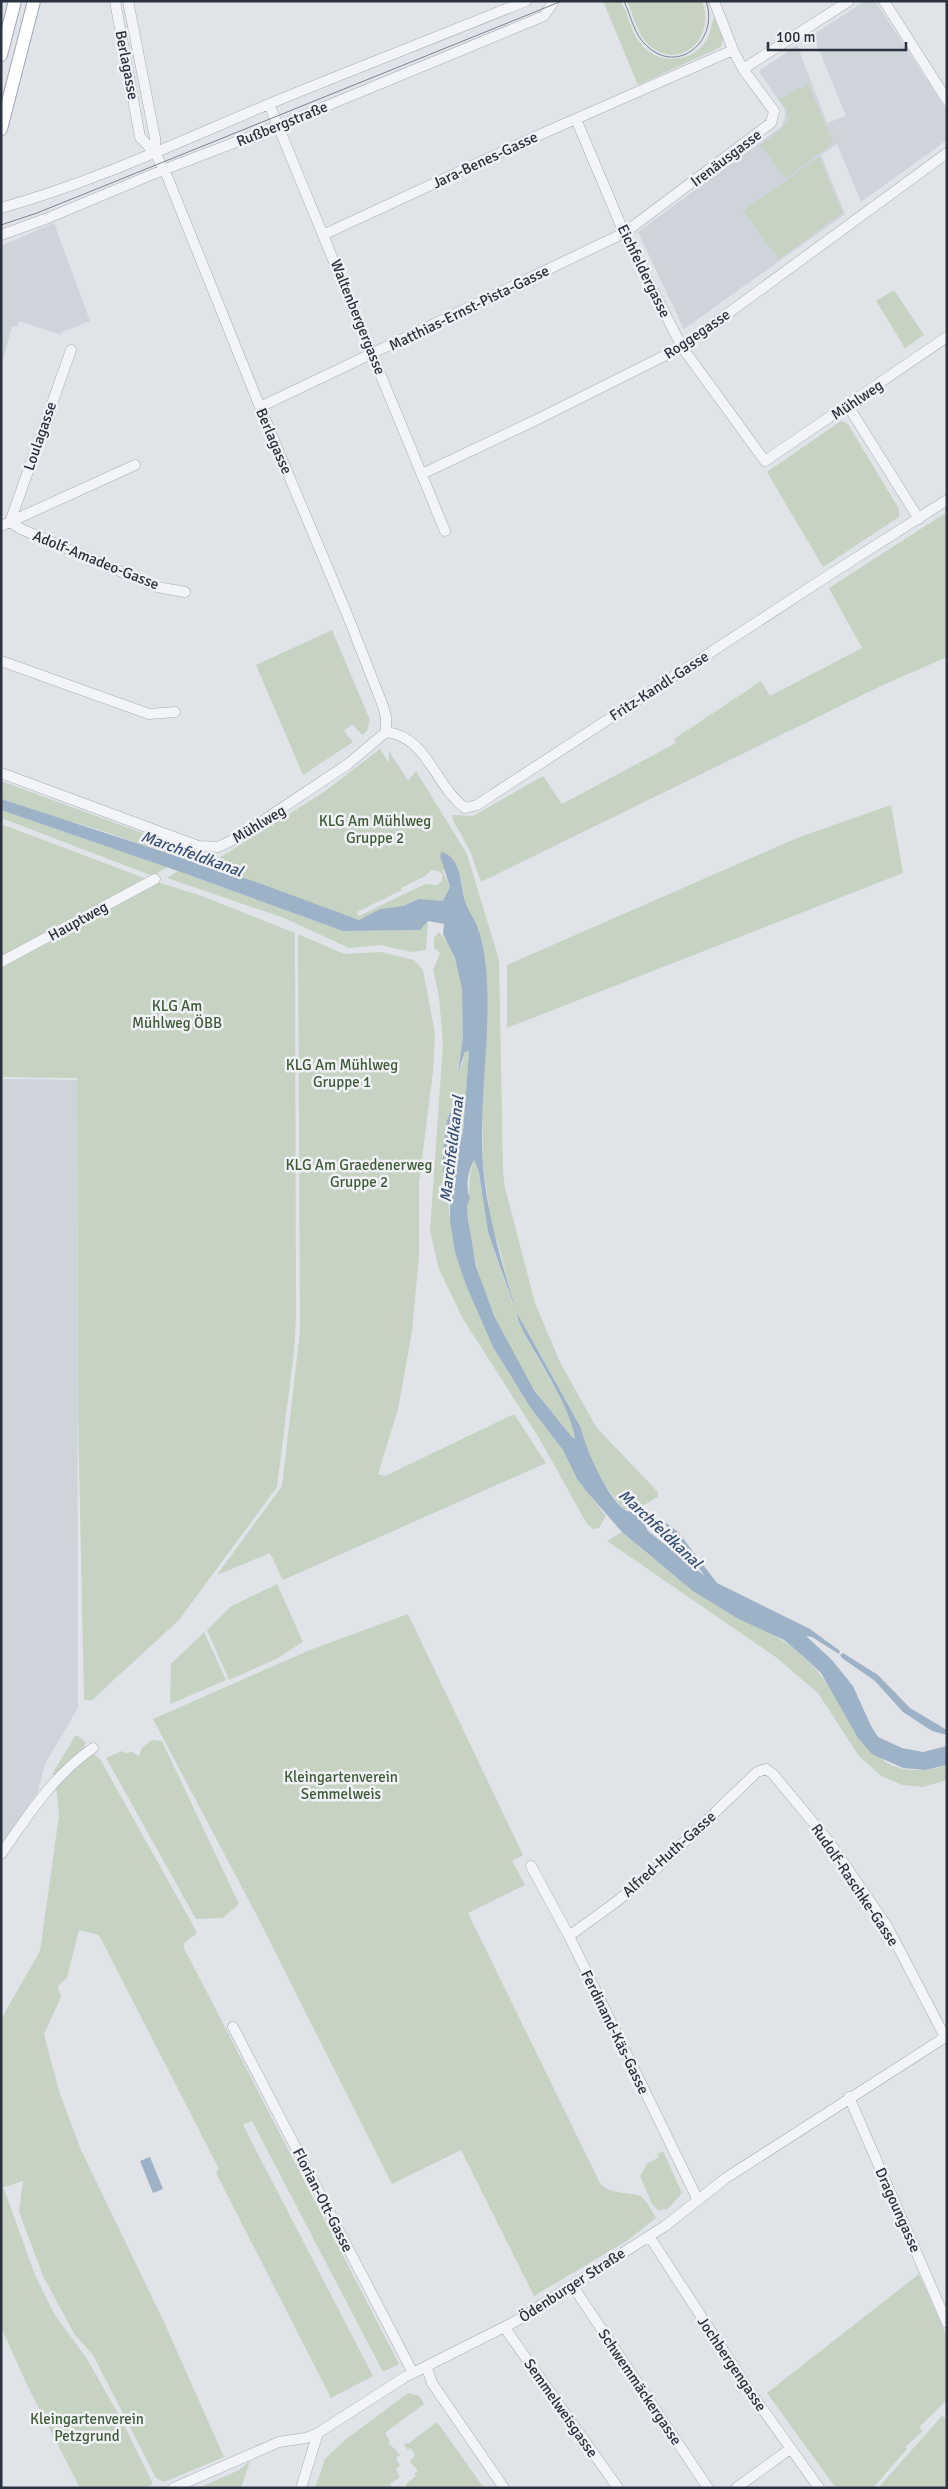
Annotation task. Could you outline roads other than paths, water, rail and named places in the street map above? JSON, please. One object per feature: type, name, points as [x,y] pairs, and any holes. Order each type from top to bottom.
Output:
[{"type":"main road","points":[[1,56],[15,1]]},
{"type":"main road","points":[[1,129],[34,1]]},
{"type":"street","name":"Berlagasse","points":[[115,1],[140,137],[155,153],[164,170],[352,627],[383,706],[386,717],[386,732]]},
{"type":"street","name":"Berlagasse","points":[[128,1],[155,138],[155,153]]},
{"type":"street","name":"Rußbergstraße","points":[[1,208],[40,198],[155,153],[510,4],[526,1]]},
{"type":"street","name":"Rußbergstraße","points":[[1,234],[48,218],[278,126],[544,16],[554,1]]},
{"type":"street","name":"Irenäusgasse","points":[[624,233],[772,123],[774,111],[744,70],[733,50],[714,1]]},
{"type":"street","points":[[744,70],[849,1]]},
{"type":"street","points":[[884,1],[947,100]]},
{"type":"street","name":"Jara-Benes-Gasse","points":[[324,234],[733,50]]},
{"type":"street","name":"Waltenbergergasse","points":[[269,104],[445,531]]},
{"type":"street","name":"Eichfeldergasse","points":[[576,119],[624,233],[682,347],[765,460]]},
{"type":"street","name":"Roggegasse","points":[[422,474],[538,420],[682,347],[947,153]]},
{"type":"street","name":"Matthias-Ernst-Pista-Gasse","points":[[260,407],[624,233]]},
{"type":"street","name":"Mühlweg","points":[[765,460],[848,406],[947,337]]},
{"type":"street","name":"Loulagasse","points":[[6,524],[71,350]]},
{"type":"street","points":[[848,406],[919,519]]},
{"type":"street","points":[[6,524],[135,465]]},
{"type":"street","name":"Fritz-Kandl-Gasse","points":[[386,732],[395,733],[412,742],[456,801],[465,808],[477,805],[826,576],[947,500]]},
{"type":"street","name":"Adolf-Amadeo-Gasse","points":[[6,524],[20,528],[156,587],[185,592]]},
{"type":"street","points":[[1,661],[149,714],[174,712]]},
{"type":"street","name":"Mühlweg","points":[[1,773],[198,846],[218,847],[237,838],[307,793],[348,764],[386,732]]},
{"type":"street","name":"Hauptweg","points":[[1,962],[155,879]]},
{"type":"street","points":[[1,1854],[48,1788],[72,1763],[94,1748]]},
{"type":"street","name":"Alfred-Huth-Gasse","points":[[569,1936],[616,1902],[656,1869],[756,1772],[766,1769]]},
{"type":"street","name":"Rudolf-Raschke-Gasse","points":[[766,1769],[773,1774],[830,1843],[887,1926],[946,2036]]},
{"type":"street","name":"Ferdinand-Käs-Gasse","points":[[532,1866],[569,1936],[697,2198]]},
{"type":"street","name":"Florian-Ott-Gasse","points":[[233,2027],[413,2373]]},
{"type":"street","name":"Ödenburger Straße","points":[[173,2488],[279,2442],[306,2438],[318,2433],[413,2373],[427,2368],[504,2327],[649,2236],[697,2198],[849,2097],[946,2036]]},
{"type":"street","name":"Dragoungasse","points":[[849,2097],[947,2323]]},
{"type":"street","name":"Jochbergengasse","points":[[649,2236],[696,2310],[790,2449],[819,2488]]},
{"type":"street","name":"Schwemmäckergasse","points":[[572,2285],[708,2488]]},
{"type":"street","name":"Semmelweisgasse","points":[[504,2327],[618,2488]]},
{"type":"street","points":[[427,2368],[432,2383],[504,2488]]},
{"type":"street","points":[[301,2488],[318,2433]]},
{"type":"street","points":[[736,2488],[790,2449]]},
{"type":"water","points":[[1,799],[253,881],[359,920],[380,909],[403,906],[419,899],[443,901],[450,887],[440,856],[442,852],[449,855],[457,866],[466,905],[478,928],[485,959],[487,1018],[482,1117],[483,1166],[491,1220],[515,1309],[488,1232],[479,1172],[474,1160],[468,1179],[468,1194],[470,1198],[467,1206],[468,1219],[476,1266],[494,1316],[534,1390],[575,1439],[568,1415],[519,1322],[517,1313],[581,1428],[598,1473],[620,1506],[627,1511],[638,1511],[648,1531],[705,1576],[662,1520],[678,1532],[717,1583],[810,1629],[840,1651],[839,1654],[812,1637],[806,1636],[832,1660],[853,1686],[878,1737],[902,1748],[923,1752],[947,1746],[947,1765],[925,1770],[903,1768],[872,1754],[858,1738],[821,1673],[803,1656],[784,1640],[737,1618],[693,1591],[622,1532],[577,1479],[563,1450],[530,1407],[493,1347],[466,1285],[455,1252],[450,1221],[450,1204],[443,1173],[443,1151],[447,1120],[453,1106],[448,1163],[451,1174],[463,1132],[469,1051],[465,1052],[458,1072],[463,1036],[462,988],[455,958],[443,934],[444,924],[428,921],[420,930],[343,931],[178,871],[1,810]]},
{"type":"water","points":[[843,1653],[878,1675],[910,1708],[947,1730],[947,1735],[932,1731],[903,1712],[875,1681],[842,1658],[840,1655]]},
{"type":"water","points":[[150,2157],[163,2189],[153,2193],[140,2161]]},
{"type":"tram line","points":[[1,225],[37,213],[562,1]]},
{"type":"tram line","points":[[624,1],[636,31],[643,42],[659,54],[671,57],[683,55],[702,40],[707,29],[709,15],[706,1]]},
{"type":"park label","name":"KLG Am Mühlweg Gruppe 2","points":[[375,830]]},
{"type":"park label","name":"KLG Am Mühlweg ÖBB","points":[[177,1014]]},
{"type":"park label","name":"KLG Am Mühlweg Gruppe 1","points":[[342,1074]]},
{"type":"park label","name":"KLG Am Graedenerweg Gruppe 2","points":[[359,1174]]},
{"type":"park label","name":"Kleingartenverein Semmelweis","points":[[341,1786]]},
{"type":"park label","name":"Kleingartenverein Petzgrund","points":[[87,2428]]},
{"type":"water label","name":"Marchfeldkanal","points":[[192,854]]},
{"type":"water label","name":"Marchfeldkanal","points":[[452,1149]]},
{"type":"water label","name":"Marchfeldkanal","points":[[660,1529]]}]
